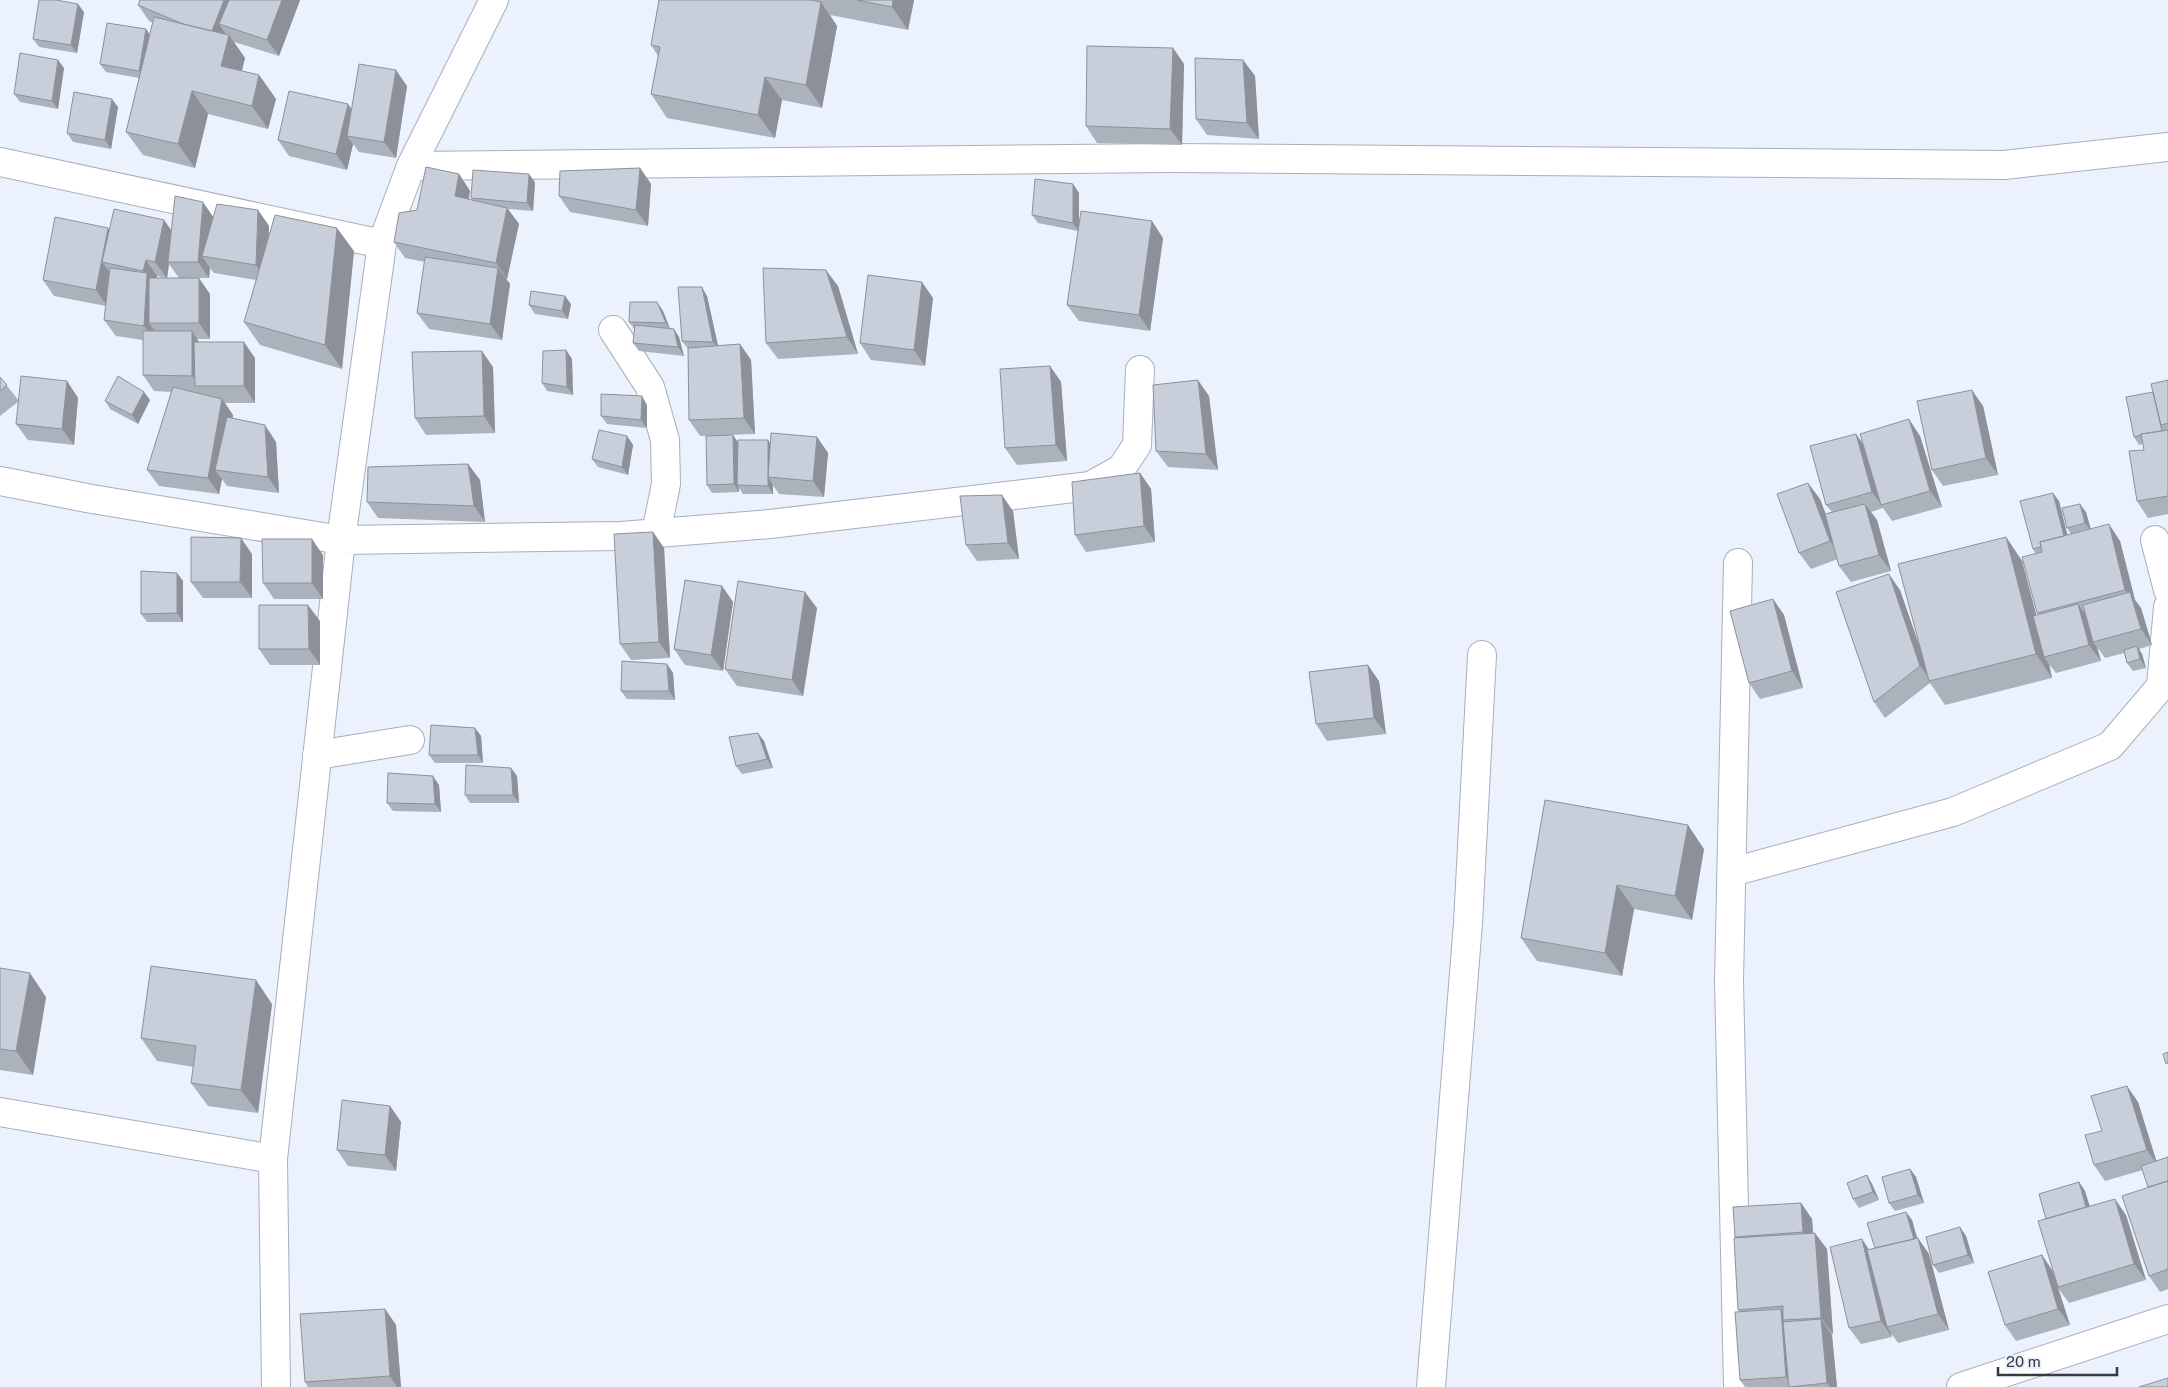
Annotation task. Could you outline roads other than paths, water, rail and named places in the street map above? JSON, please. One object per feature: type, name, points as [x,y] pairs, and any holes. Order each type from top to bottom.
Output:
[{"type":"street","points":[[276,1387],[273,1159],[341,540],[382,244],[411,166],[488,2]]},
{"type":"street","points":[[411,166],[1170,158],[2004,165],[2168,147]]},
{"type":"street","points":[[0,162],[382,244]]},
{"type":"street","points":[[613,330],[650,388],[665,440],[666,484],[656,533]]},
{"type":"street","points":[[0,481],[92,499],[341,540],[621,536],[770,524],[1090,486],[1121,469],[1137,445],[1140,370]]},
{"type":"street","points":[[2155,540],[2168,590]]},
{"type":"street","points":[[1738,563],[1729,981],[1738,1387]]},
{"type":"street","points":[[1732,872],[1953,812],[2110,746],[2161,686],[2168,607]]},
{"type":"street","points":[[1431,1387],[1468,923],[1482,654]]},
{"type":"street","points":[[317,755],[410,740]]},
{"type":"street","points":[[0,1112],[273,1159]]},
{"type":"street","points":[[1961,1387],[2168,1319]]}]
